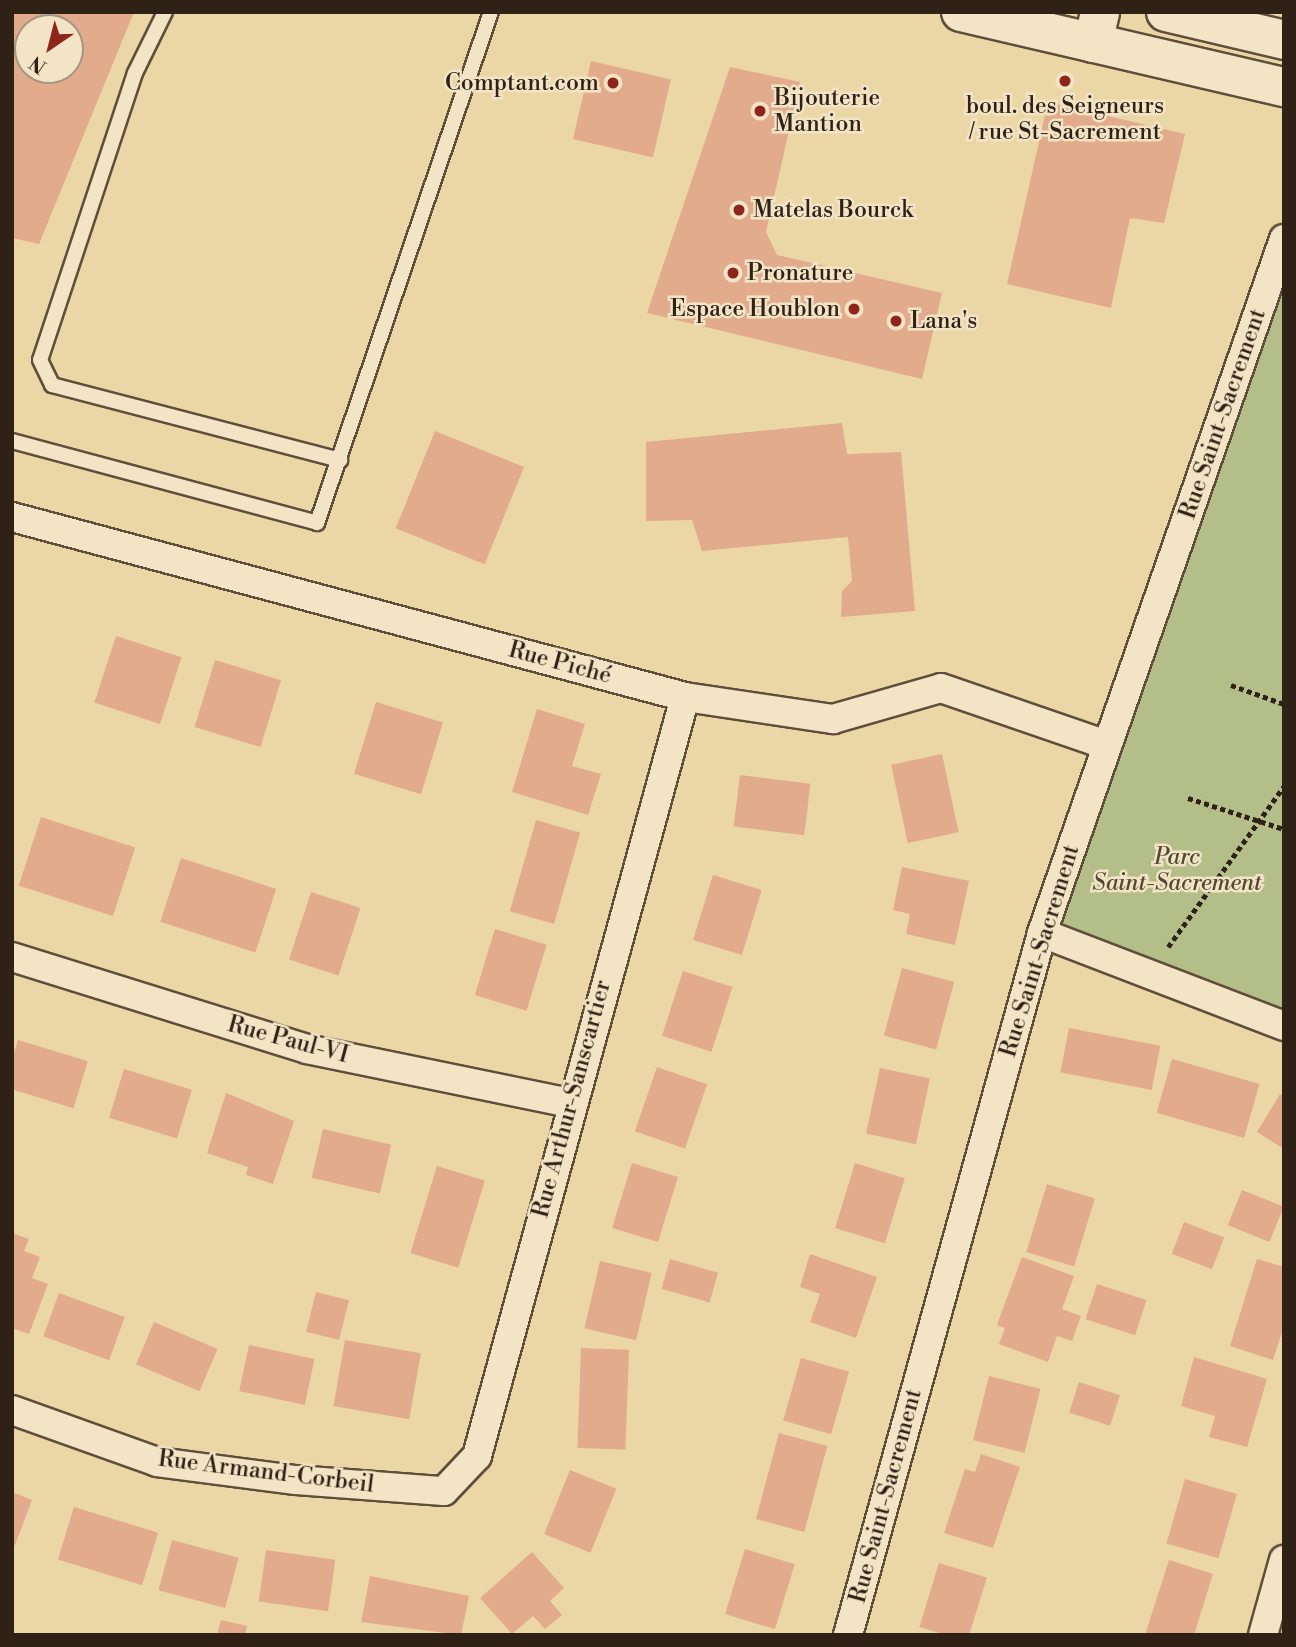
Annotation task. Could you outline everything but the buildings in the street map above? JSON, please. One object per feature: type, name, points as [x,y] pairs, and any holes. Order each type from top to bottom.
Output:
[{"type":"main road","points":[[1166,12],[1284,40]]},
{"type":"main road","points":[[982,14],[1097,28],[1284,87]]},
{"type":"street","name":"Rue Saint-Sacrement","points":[[848,1635],[1042,933],[1284,239]]},
{"type":"street","name":"Rue Piché","points":[[12,517],[685,697],[833,719],[941,688],[1107,745]]},
{"type":"street","name":"Rue Arthur-Sanscartier","points":[[444,1491],[477,1456],[569,1103],[685,697]]},
{"type":"street","points":[[1042,933],[1284,1026]]},
{"type":"street","name":"Rue Paul-VI","points":[[12,957],[307,1049],[569,1103]]},
{"type":"street","name":"Rue Armand-Corbeil","points":[[12,1410],[157,1462],[444,1491]]},
{"type":"street","points":[[1263,1635],[1284,1560]]},
{"type":"lane","points":[[165,12],[135,72],[40,360],[52,384],[340,460]]},
{"type":"lane","points":[[12,441],[317,523],[492,12]]},
{"type":"path","points":[[1231,685],[1284,704]]},
{"type":"path","points":[[1148,974],[1284,786]]},
{"type":"path","points":[[1188,798],[1284,829]]},
{"type":"green space","name":"Parc Saint-Sacrement","points":[[1284,239],[1284,1026],[1042,933]]},
{"type":"place","name":"boul. des Seigneurs / rue St-Sacrement","points":[[1065,81]]},
{"type":"place","name":"Comptant.com","points":[[613,83]]},
{"type":"place","name":"Bijouterie Mantion","points":[[760,111]]},
{"type":"place","name":"Matelas Bourck","points":[[739,210]]},
{"type":"place","name":"Pronature","points":[[733,273]]},
{"type":"place","name":"Espace Houblon","points":[[854,309]]},
{"type":"place","name":"Lana's","points":[[896,321]]}]
